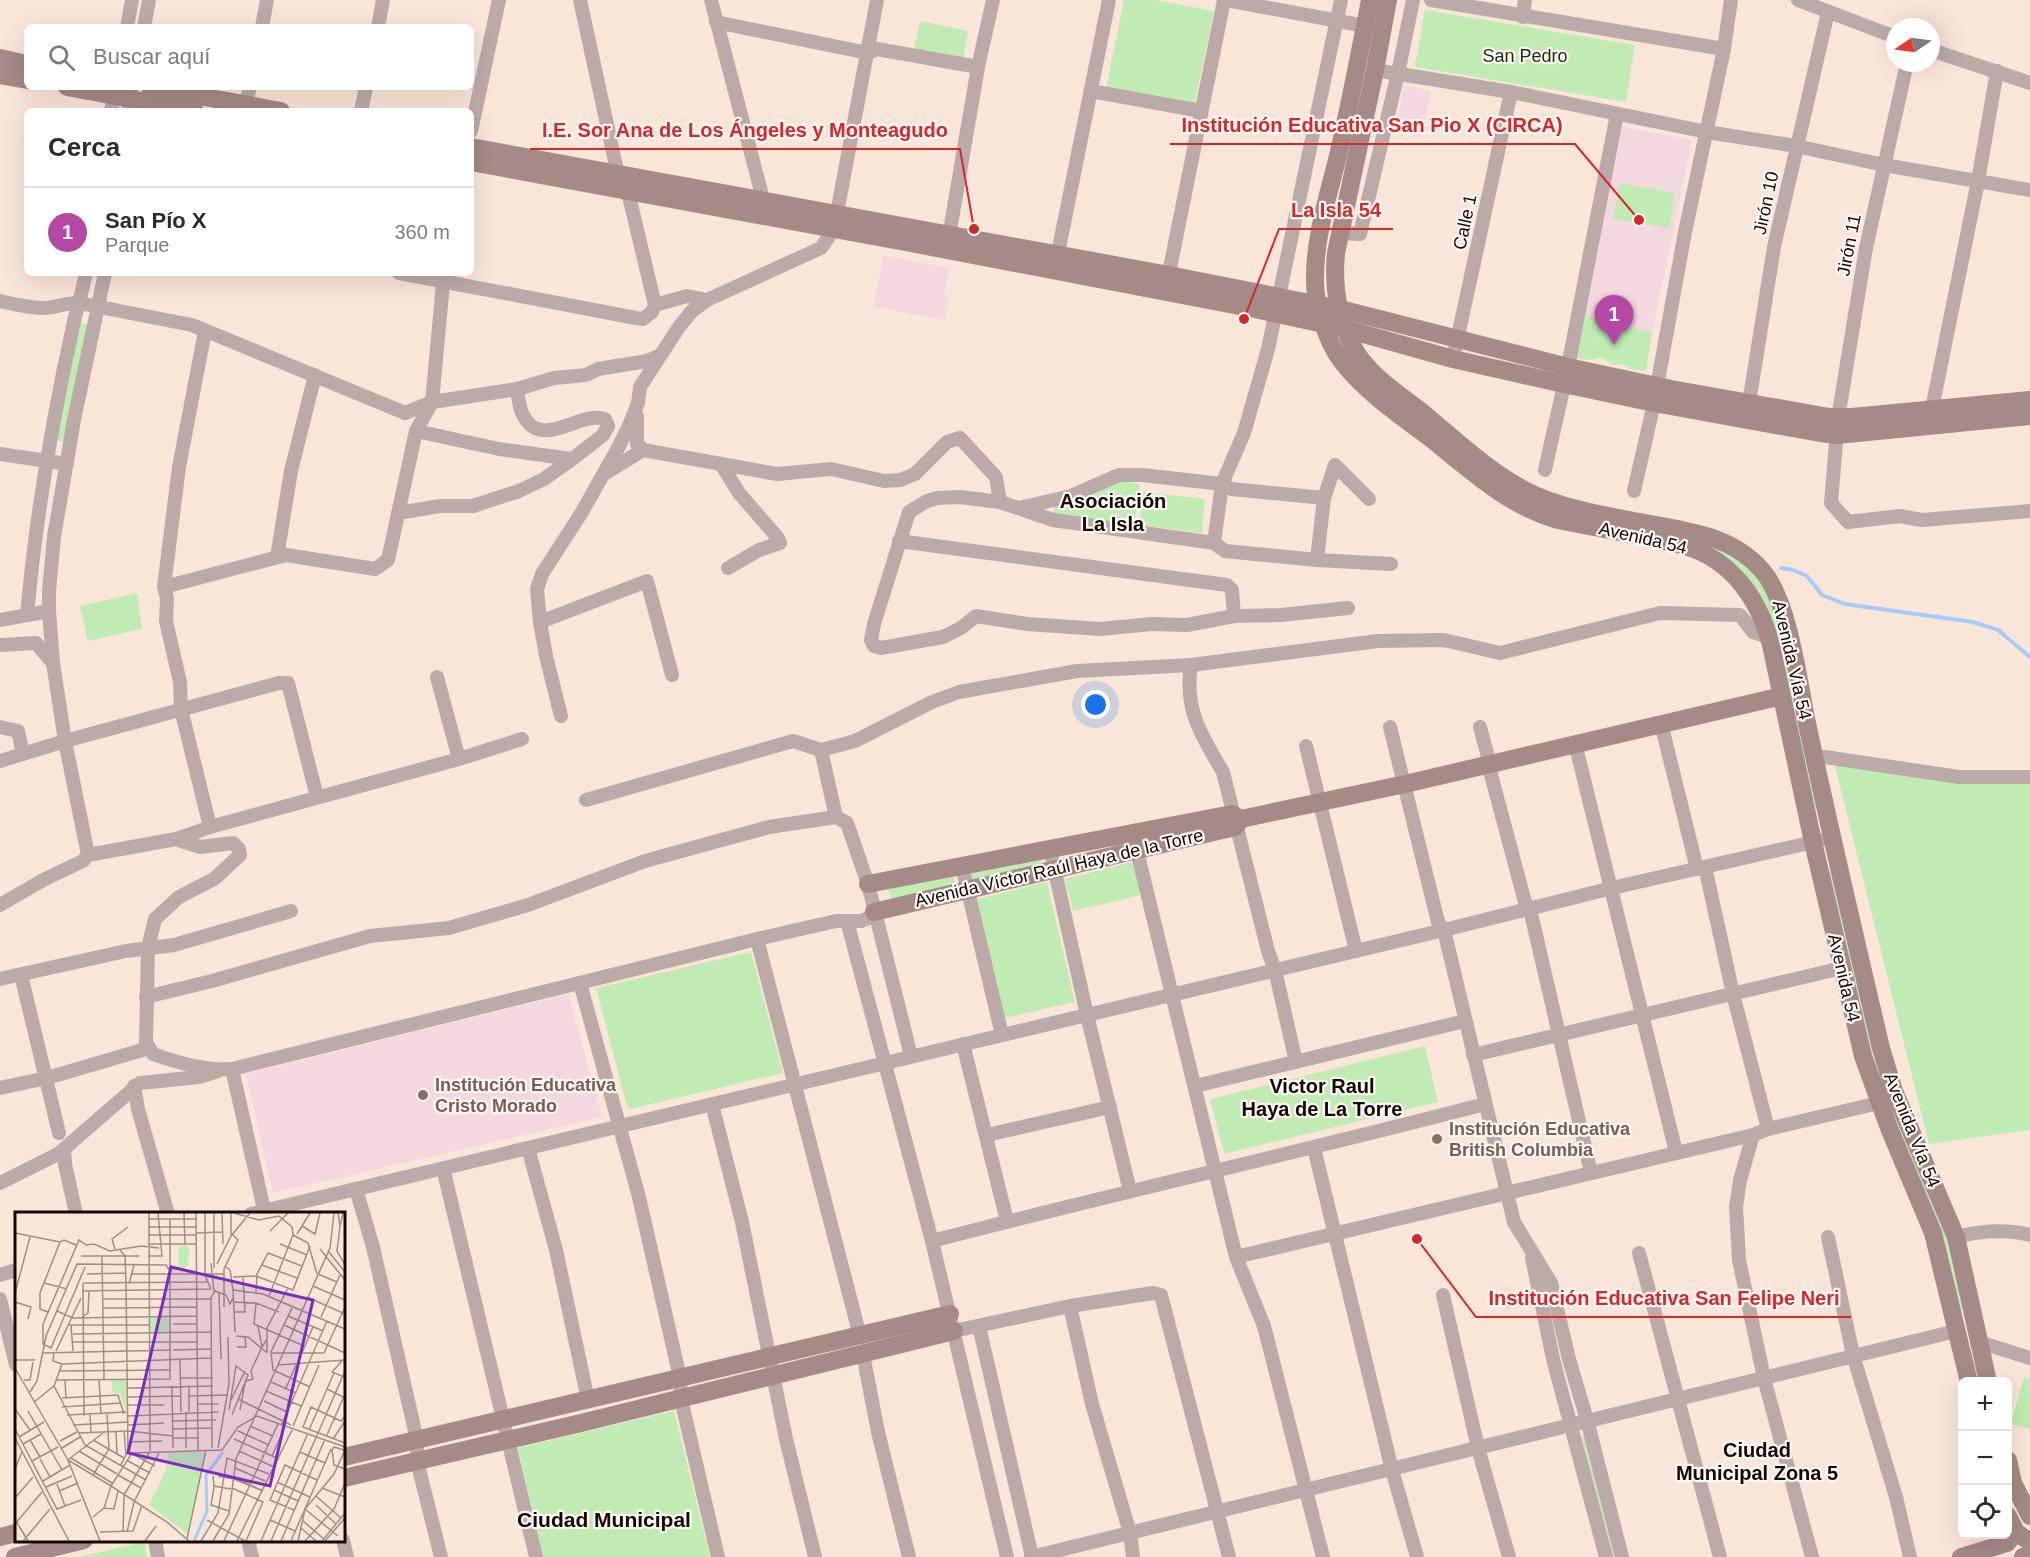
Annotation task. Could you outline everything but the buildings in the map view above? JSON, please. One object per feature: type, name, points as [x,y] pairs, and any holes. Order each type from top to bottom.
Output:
[{"type":"street","points":[[128,24],[132,0]]},
{"type":"street","points":[[145,24],[149,0]]},
{"type":"street","points":[[263,24],[267,0]]},
{"type":"street","points":[[379,24],[383,0]]},
{"type":"street","points":[[474,117],[499,0]]},
{"type":"street","points":[[425,276],[643,319],[652,312],[655,304],[628,192],[618,175],[580,0]]},
{"type":"street","points":[[711,0],[763,208]]},
{"type":"street","points":[[877,0],[836,221],[821,248],[707,300],[692,311],[659,356],[640,387],[637,444],[643,450],[777,474],[831,469],[884,481],[900,480],[915,474],[948,442],[960,438],[996,477],[1000,502]]},
{"type":"street","points":[[948,243],[978,67],[993,0]]},
{"type":"street","points":[[1056,263],[1109,0]]},
{"type":"street","points":[[1167,283],[1225,0],[1365,26]]},
{"type":"street","points":[[1214,543],[1222,484],[1244,433],[1259,385],[1341,0]]},
{"type":"street","name":"Avenida 54","points":[[1370,0],[1323,222],[1315,282],[1324,324],[1339,358],[1353,375],[1493,488],[1542,515],[1685,546],[1715,559],[1730,569],[1746,589],[1761,615],[1769,638],[1813,842],[1863,1056],[1879,1103],[1933,1233],[1968,1377]]},
{"type":"street","name":"Avenida Vía 54","points":[[1388,0],[1334,271],[1340,309],[1346,329],[1361,359],[1381,380],[1500,474],[1533,495],[1578,509],[1715,537],[1741,550],[1767,576],[1779,599],[1790,643],[1881,1048],[1894,1091],[1956,1237],[1988,1377]]},
{"type":"street","points":[[1340,233],[1360,234],[1413,0]]},
{"type":"street","points":[[1431,0],[1724,49]]},
{"type":"street","points":[[1523,17],[1526,0]]},
{"type":"street","points":[[1634,491],[1656,395],[1685,232],[1724,49],[1731,0]]},
{"type":"street","points":[[1798,0],[1886,34]]},
{"type":"street","name":"Jirón 10","points":[[1748,412],[1774,247],[1828,12]]},
{"type":"street","points":[[716,21],[868,53],[877,49],[978,67]]},
{"type":"street","points":[[1940,53],[2030,83]]},
{"type":"street","points":[[0,58],[24,63]]},
{"type":"street","points":[[1375,70],[1511,92],[1707,132],[1796,146],[1884,165],[2030,190]]},
{"type":"street","points":[[1932,409],[1978,181],[1997,71]]},
{"type":"street","name":"Jirón 11","points":[[1905,72],[1866,249],[1837,427],[1832,503],[1848,522],[1900,516],[1922,520],[2030,511]]},
{"type":"street","points":[[0,75],[24,79]]},
{"type":"street","points":[[82,90],[178,108]]},
{"type":"street","points":[[171,90],[247,101],[271,108]]},
{"type":"street","points":[[362,108],[365,90]]},
{"type":"street","points":[[1091,91],[1201,111]]},
{"type":"street","name":"Calle 1","points":[[1453,359],[1511,92]]},
{"type":"street","points":[[1545,470],[1566,376],[1617,114]]},
{"type":"street","points":[[474,148],[618,175],[763,208],[1277,305],[1324,324],[1453,359],[1566,376],[1748,412],[1837,427],[2030,416]]},
{"type":"street","points":[[474,163],[628,192],[763,208]]},
{"type":"street","points":[[27,615],[36,530],[47,461],[85,276]]},
{"type":"street","points":[[0,905],[45,879],[84,861],[88,855],[64,741],[53,663],[49,611],[54,537],[82,377],[104,276]]},
{"type":"street","points":[[164,587],[286,555],[375,569],[387,560],[416,430],[432,402],[443,278]]},
{"type":"street","points":[[1277,305],[1299,294],[1315,282]]},
{"type":"street","points":[[655,304],[687,296],[707,300]]},
{"type":"street","points":[[0,302],[40,308],[59,306],[67,302],[79,303],[192,325],[405,413],[432,402],[517,389],[554,378],[586,375],[598,369],[647,361],[659,356]]},
{"type":"street","points":[[1277,305],[1319,305],[1340,309],[1457,340],[1566,376]]},
{"type":"street","points":[[205,331],[179,467],[164,587],[167,598],[166,621],[180,682],[181,709],[210,827]]},
{"type":"street","points":[[277,557],[291,471],[315,375]]},
{"type":"street","points":[[398,513],[440,506],[473,506],[519,491],[544,478],[571,459],[603,435],[608,426],[605,419],[598,417],[588,418],[560,428],[543,430],[532,426],[523,413],[517,389]]},
{"type":"street","points":[[1837,427],[1932,409],[2030,400]]},
{"type":"street","points":[[561,716],[546,656],[537,589],[542,574],[582,512],[629,426],[638,403]]},
{"type":"street","points":[[416,430],[499,449],[571,459]]},
{"type":"street","points":[[602,475],[643,450]]},
{"type":"street","points":[[0,454],[67,464]]},
{"type":"street","points":[[721,465],[739,494],[780,543],[759,550],[729,568]]},
{"type":"street","points":[[1317,560],[1324,498],[1335,465],[1369,498]]},
{"type":"street","points":[[1017,508],[1071,495],[1119,475],[1222,484],[1232,489],[1324,498]]},
{"type":"street","points":[[1348,608],[1281,615],[1234,616],[1187,625],[1152,624],[1100,629],[1027,624],[976,616],[961,628],[943,637],[881,648],[874,646],[871,640],[909,512],[927,501],[938,498],[960,496],[1000,502],[1053,520],[1214,543],[1225,551],[1391,564]]},
{"type":"street","points":[[899,541],[1227,585],[1232,590],[1234,616]]},
{"type":"street","points":[[540,622],[647,581],[672,675]]},
{"type":"street","points":[[0,620],[49,611]]},
{"type":"street","points":[[586,800],[793,741],[821,750],[855,741],[932,702],[959,692],[1077,670],[1191,665],[1378,640],[1444,640],[1500,653],[1660,614],[1740,615],[1753,632],[1769,638]]},
{"type":"street","points":[[0,645],[36,643],[53,663]]},
{"type":"street","points":[[1191,665],[1189,696],[1193,713],[1223,772],[1268,951],[1275,970],[1296,1062]]},
{"type":"street","points":[[437,677],[459,759]]},
{"type":"street","points":[[0,761],[181,709],[279,683],[288,683],[317,797]]},
{"type":"street","name":"Avenida Víctor Raúl Haya de la Torre","points":[[874,912],[1054,870],[1134,842],[1405,784],[1782,696]]},
{"type":"street","points":[[1661,723],[1701,868],[1767,1129]]},
{"type":"street","points":[[0,727],[18,731],[23,754]]},
{"type":"street","points":[[1390,727],[1438,922],[1444,930],[1514,1222],[1551,1283],[1622,1557]]},
{"type":"street","points":[[1480,727],[1522,890],[1530,909],[1591,1173]]},
{"type":"street","points":[[88,855],[176,839],[210,827],[459,759],[522,739]]},
{"type":"street","points":[[1575,743],[1676,1152]]},
{"type":"street","points":[[1306,746],[1356,951]]},
{"type":"street","points":[[821,750],[836,817]]},
{"type":"street","points":[[1814,758],[1825,757],[1959,777],[2030,777]]},
{"type":"street","points":[[146,997],[212,981],[370,936],[449,928],[528,905],[645,861],[769,827],[836,817],[847,823],[868,884],[911,1056]]},
{"type":"street","points":[[226,1069],[260,1212],[1612,888],[1832,838]]},
{"type":"street","points":[[176,839],[200,847],[233,843],[239,849],[240,855],[214,879],[179,897],[155,919],[148,948],[145,1033],[153,1054],[226,1069]]},
{"type":"street","points":[[1134,842],[1217,1171],[1236,1257],[1264,1326],[1323,1557]]},
{"type":"street","name":"Avenida Víctor Raúl Haya de la Torre","points":[[868,884],[1050,849],[1134,842]]},
{"type":"street","points":[[1050,849],[1130,1191]]},
{"type":"street","points":[[962,866],[1002,1035]]},
{"type":"street","points":[[0,979],[126,951],[174,945],[291,911]]},
{"type":"street","points":[[0,1183],[64,1149],[134,1086],[147,1081],[199,1077],[757,939],[836,921],[861,921],[871,917],[874,912]]},
{"type":"street","points":[[847,921],[932,1240],[1006,1557]]},
{"type":"street","points":[[757,939],[861,1345],[878,1432],[909,1557]]},
{"type":"street","points":[[1473,1055],[1842,968]]},
{"type":"street","points":[[21,975],[59,1133]]},
{"type":"street","points":[[580,982],[639,1197],[680,1378],[681,1399],[718,1557]]},
{"type":"street","points":[[1195,1086],[1465,1022]]},
{"type":"street","points":[[963,1044],[1007,1221]]},
{"type":"street","points":[[0,1088],[47,1078],[149,1048]]},
{"type":"street","points":[[134,1086],[138,1109],[167,1212]]},
{"type":"street","points":[[1236,1257],[1507,1194],[1879,1103]]},
{"type":"street","points":[[712,1104],[742,1222],[773,1376],[815,1557]]},
{"type":"street","points":[[932,1240],[1314,1148],[1485,1104]]},
{"type":"street","points":[[987,1135],[1110,1107]]},
{"type":"street","points":[[1753,1135],[1740,1180],[1736,1215],[1739,1260],[1764,1378],[1812,1557]]},
{"type":"street","points":[[528,1148],[556,1250],[588,1400]]},
{"type":"street","points":[[1314,1148],[1392,1470],[1417,1557]]},
{"type":"street","points":[[64,1149],[66,1175],[75,1212]]},
{"type":"street","points":[[443,1168],[536,1557]]},
{"type":"street","points":[[356,1189],[373,1247],[417,1440],[417,1461],[441,1557]]},
{"type":"street","points":[[1956,1237],[1976,1232],[2019,1232],[2030,1235]]},
{"type":"street","points":[[1828,1237],[1853,1355],[1896,1497],[1910,1557]]},
{"type":"street","points":[[1531,1250],[1554,1363],[1606,1557]]},
{"type":"street","points":[[1639,1253],[1720,1557]]},
{"type":"street","points":[[0,1275],[15,1270]]},
{"type":"street","points":[[345,1478],[773,1376],[861,1345],[952,1323],[979,1326],[1070,1306],[1153,1293],[1161,1295],[1230,1557]]},
{"type":"street","points":[[1443,1295],[1478,1448],[1509,1557]]},
{"type":"street","points":[[0,1299],[15,1361]]},
{"type":"street","points":[[1070,1306],[1092,1404],[1130,1533],[1133,1557]]},
{"type":"street","points":[[979,1326],[1032,1557],[1956,1331]]},
{"type":"street","points":[[1979,1342],[2030,1358]]},
{"type":"street","points":[[345,1458],[771,1357],[861,1345]]},
{"type":"street","points":[[2012,1479],[2029,1512]]},
{"type":"street","points":[[1961,1557],[2023,1537],[2012,1523]]},
{"type":"street","points":[[0,1538],[15,1533]]},
{"type":"street","points":[[15,1557],[39,1554],[78,1542]]},
{"type":"street","points":[[155,1542],[158,1557]]},
{"type":"street","points":[[249,1542],[252,1557]]},
{"type":"street","points":[[343,1542],[347,1557]]},
{"type":"street","points":[[2023,1557],[2030,1556]]},
{"type":"shaded area","points":[[1404,85],[1431,91],[1421,136],[1395,131]]},
{"type":"shaded area","points":[[1620,126],[1692,140],[1652,333],[1584,315]]},
{"type":"shaded area","points":[[883,255],[949,268],[944,296],[949,297],[945,320],[874,307]]},
{"type":"shaded area","name":"Institución Educativa Cristo Morado","points":[[568,994],[602,1117],[273,1193],[246,1074]]},
{"type":"green space","points":[[1124,0],[1155,0],[1214,11],[1194,106],[1106,89]]},
{"type":"green space","name":"San Pedro","points":[[1425,10],[1635,45],[1626,102],[1415,67]]},
{"type":"green space","points":[[920,21],[968,31],[963,60],[914,50]]},
{"type":"green space","points":[[1620,183],[1675,193],[1669,228],[1613,219]]},
{"type":"green space","points":[[1584,315],[1652,333],[1646,370],[1633,370],[1621,364],[1613,365],[1601,358],[1590,360],[1576,358]]},
{"type":"green space","points":[[79,323],[88,324],[64,442],[56,440]]},
{"type":"green space","points":[[1120,481],[1140,484],[1134,526],[1053,515],[1054,505]]},
{"type":"green space","points":[[1498,482],[1694,539],[1740,559],[1757,576],[1777,613],[1820,808],[1812,809],[1764,603],[1739,568],[1705,545],[1562,515]]},
{"type":"green space","points":[[1143,492],[1205,499],[1202,533],[1139,525]]},
{"type":"green space","points":[[137,593],[142,629],[88,641],[80,606]]},
{"type":"green space","points":[[1834,762],[1967,784],[2030,781],[2030,1130],[1929,1144]]},
{"type":"green space","points":[[1041,858],[1043,866],[973,884],[970,871]]},
{"type":"green space","points":[[1132,862],[1141,895],[1073,911],[1065,879]]},
{"type":"green space","points":[[1833,870],[1942,1216],[1966,1309],[1958,1310],[1880,1090],[1825,872]]},
{"type":"green space","points":[[953,875],[956,885],[891,900],[888,889]]},
{"type":"green space","points":[[1047,882],[1075,1002],[1005,1018],[977,899]]},
{"type":"green space","points":[[751,952],[783,1073],[630,1109],[627,1106],[596,988]]},
{"type":"green space","points":[[1425,1046],[1438,1102],[1224,1154],[1210,1099]]},
{"type":"green space","points":[[2024,1377],[2030,1379],[2030,1429],[2012,1424]]},
{"type":"green space","points":[[674,1411],[710,1557],[543,1557],[518,1448]]},
{"type":"green space","points":[[1583,1436],[1617,1557],[1611,1557],[1581,1437]]},
{"type":"green space","points":[[144,1542],[147,1557],[77,1557]]},
{"type":"waterway","points":[[1781,568],[1807,576],[1822,595],[1845,604],[1973,622],[1998,630],[2030,657]]},
{"type":"place","name":"Institución Educativa San Pio X (CIRCA)","points":[[1639,220]]},
{"type":"place","name":"I.E. Sor Ana de Los Ángeles y Monteagudo","points":[[974,229]]},
{"type":"place","name":"La Isla 54","points":[[1244,319]]},
{"type":"place","name":"San Pío X","points":[[1614,345]]},
{"type":"place","name":"Institución Educativa Cristo Morado","points":[[423,1095]]},
{"type":"place","name":"Institución Educativa British Columbia","points":[[1437,1139]]},
{"type":"place","name":"Institución Educativa San Felipe Neri","points":[[1417,1239]]},
{"type":"district","name":"Asociación La Isla","points":[[1113,512]]},
{"type":"district","name":"Victor Raul Haya de La Torre","points":[[1322,1098]]},
{"type":"district","name":"Ciudad Municipal Zona 5","points":[[1757,1462]]},
{"type":"district","name":"Ciudad Municipal","points":[[604,1520]]}]
